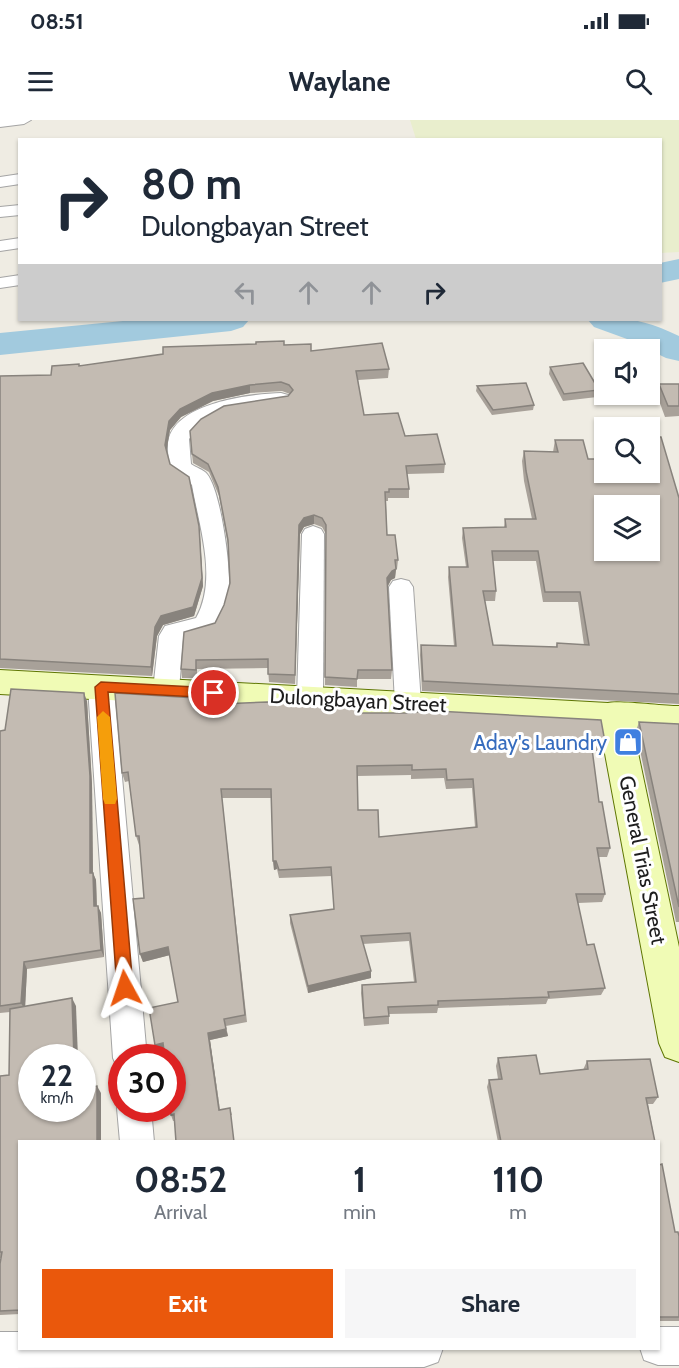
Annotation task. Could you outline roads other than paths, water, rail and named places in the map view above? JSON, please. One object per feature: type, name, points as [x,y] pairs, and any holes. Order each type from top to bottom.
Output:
[{"type":"street","points":[[0,123],[18,120]]},
{"type":"street","points":[[0,182],[18,179]]},
{"type":"street","points":[[0,212],[18,210]]},
{"type":"street","points":[[0,246],[18,243]]},
{"type":"street","points":[[0,283],[18,280]]},
{"type":"street","points":[[166,690],[171,636],[174,632],[205,625],[217,596],[217,571],[203,486],[201,480],[182,470],[179,465],[177,459],[179,438],[201,416],[226,405],[281,399]]},
{"type":"street","points":[[310,698],[313,534]]},
{"type":"street","points":[[401,587],[408,703]]},
{"type":"street","name":"Dulongbayan Street","points":[[0,682],[614,713],[679,719]]},
{"type":"street","points":[[101,687],[129,1044]]},
{"type":"street","name":"General Trias Street","points":[[614,713],[679,1043]]},
{"type":"street","points":[[135,1122],[137,1140]]},
{"type":"street","points":[[660,1346],[679,1346]]},
{"type":"street","points":[[0,1353],[154,1356],[356,1350]]},
{"type":"waterway","points":[[662,273],[679,269]]},
{"type":"waterway","points":[[0,344],[221,321]]},
{"type":"waterway","points":[[609,321],[640,331],[679,350]]},
{"type":"place","name":"Aday's Laundry","points":[[628,742]]}]
